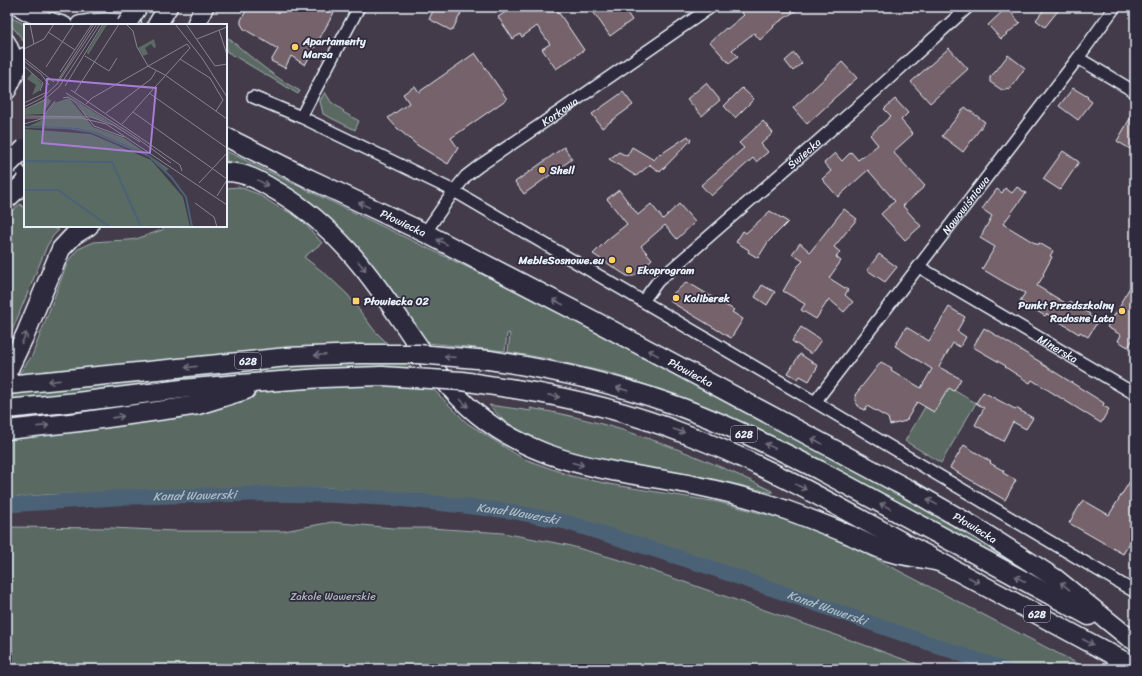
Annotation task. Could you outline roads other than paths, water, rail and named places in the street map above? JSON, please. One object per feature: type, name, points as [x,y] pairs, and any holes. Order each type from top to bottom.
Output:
[{"type":"main road","points":[[19,7],[36,16],[61,24]]},
{"type":"main road","points":[[99,22],[108,7]]},
{"type":"main road","points":[[127,24],[138,7]]},
{"type":"main road","points":[[158,24],[168,7]]},
{"type":"main road","points":[[196,24],[204,7]]},
{"type":"main road","points":[[86,24],[99,22],[128,24]]},
{"type":"main road","points":[[7,42],[22,62],[7,90]]},
{"type":"main road","name":"Płowiecka","points":[[227,138],[308,178],[425,233],[593,320],[940,507],[1055,578],[1132,639]]},
{"type":"main road","points":[[7,166],[24,149]]},
{"type":"main road","points":[[7,154],[14,170],[24,182]]},
{"type":"main road","points":[[227,172],[237,172],[250,176],[290,199],[310,213],[343,243],[365,269],[433,367],[463,403],[494,427],[514,439],[533,449],[577,464],[730,493],[782,508],[889,552],[939,562]]},
{"type":"main road","points":[[7,199],[24,184]]},
{"type":"main road","points":[[7,374],[61,249],[74,235],[87,227]]},
{"type":"main road","name":"628","points":[[7,386],[288,357],[359,354],[418,354],[488,360],[526,366],[598,382],[666,402],[723,424],[782,451],[1132,639]]},
{"type":"main road","name":"628","points":[[7,430],[79,422],[198,405],[273,382],[322,378],[382,376],[462,381],[558,397],[620,412],[659,424],[704,441],[754,463],[1135,667]]},
{"type":"main road","points":[[7,409],[182,389],[273,382]]},
{"type":"street","points":[[301,117],[359,7]]},
{"type":"street","name":"Korkowa","points":[[425,233],[466,176],[711,7]]},
{"type":"street","name":"Świecka","points":[[643,301],[658,281],[867,98],[968,7]]},
{"type":"street","name":"Nowowiśniowa","points":[[816,402],[1078,58],[1115,7]]},
{"type":"street","points":[[1078,58],[1135,92]]},
{"type":"street","points":[[253,97],[301,117],[454,191],[816,402],[1135,592]]},
{"type":"street","name":"Minerska","points":[[919,267],[1135,394]]},
{"type":"waterway","name":"Kanał Wawerski","points":[[7,505],[131,497],[252,494],[327,495],[399,499],[510,511],[566,522],[700,564],[1004,669]]},
{"type":"place","name":"Apartamenty Marsa","points":[[295,47]]},
{"type":"place","name":"Shell","points":[[542,170]]},
{"type":"place","name":"MebleSosnowe.eu","points":[[612,260]]},
{"type":"place","name":"Ekoprogram","points":[[629,270]]},
{"type":"place","name":"Koliberek","points":[[676,298]]},
{"type":"place","name":"Płowiecka 02","points":[[356,301]]},
{"type":"place","name":"Punkt Przedszkolny Radosne Lata","points":[[1122,311]]},
{"type":"park label","name":"Zakole Wawerskie","points":[[333,596]]}]
